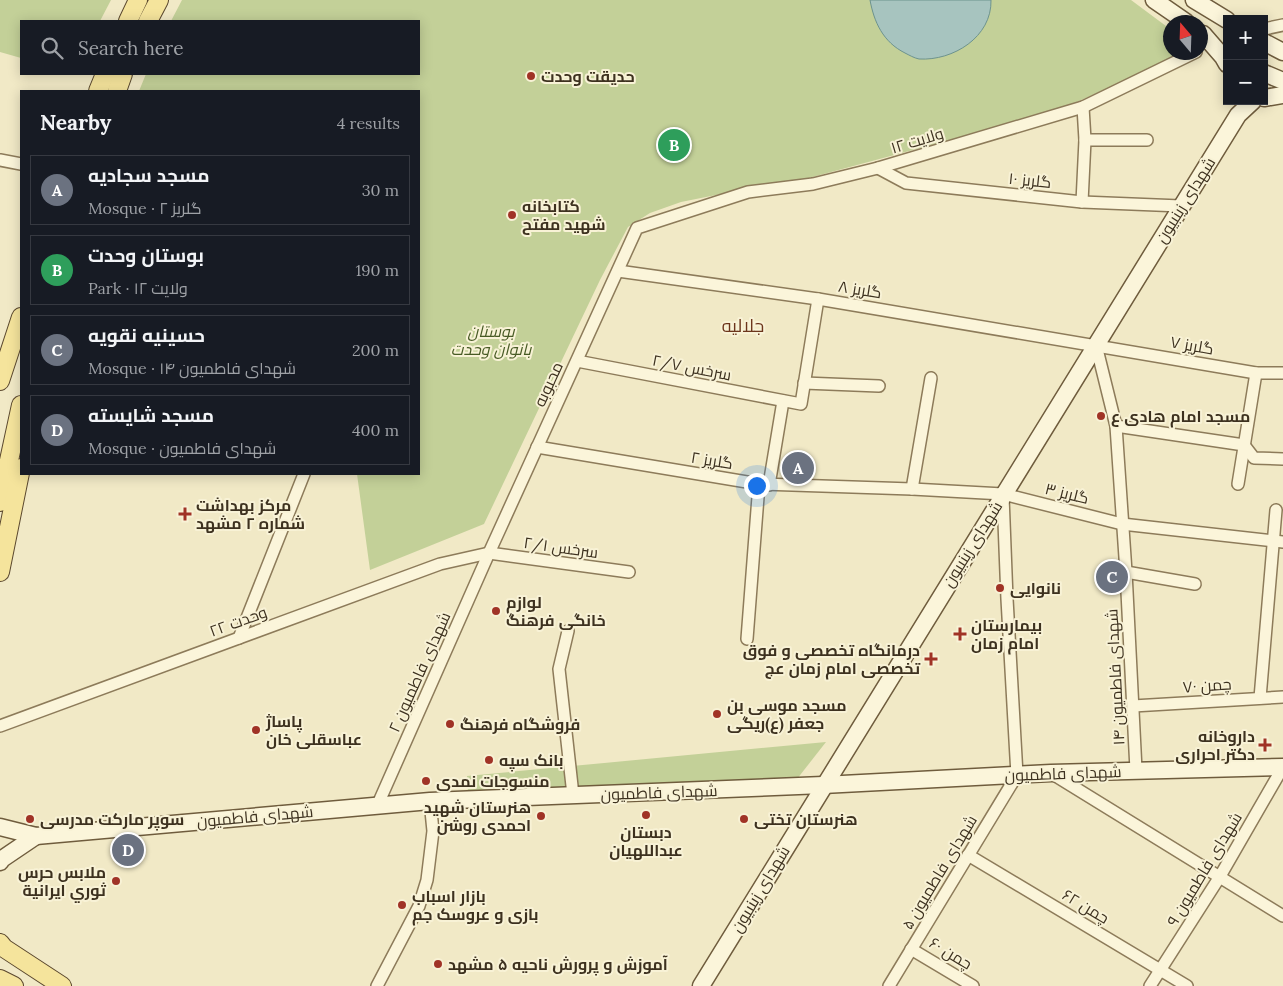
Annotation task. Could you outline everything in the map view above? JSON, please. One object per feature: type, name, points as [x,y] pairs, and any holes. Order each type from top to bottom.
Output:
[{"type":"main road","points":[[128,20],[138,0]]},
{"type":"main road","points":[[149,20],[159,0]]},
{"type":"main road","points":[[98,90],[105,75]]},
{"type":"main road","points":[[117,90],[124,75]]},
{"type":"main road","points":[[0,381],[20,320]]},
{"type":"main road","points":[[0,502],[20,410]]},
{"type":"main road","points":[[0,572],[20,473]]},
{"type":"main road","points":[[0,943],[4,948],[62,986]]},
{"type":"main road","points":[[0,979],[14,986]]},
{"type":"street","points":[[1154,0],[1176,15]]},
{"type":"street","points":[[1194,0],[1223,18]]},
{"type":"street","points":[[1268,28],[1283,25]]},
{"type":"street","points":[[1208,40],[1223,48]]},
{"type":"street","points":[[1208,43],[1225,60]]},
{"type":"street","points":[[1268,44],[1283,52]]},
{"type":"street","name":"ولایت ۱۲","points":[[637,228],[748,192],[813,184],[878,168],[1083,107],[1180,60]]},
{"type":"street","points":[[1268,75],[1283,81]]},
{"type":"street","points":[[1268,97],[1283,94]]},
{"type":"street","points":[[1082,202],[1085,140],[1083,107]]},
{"type":"street","name":"شهدای زینبیون","points":[[700,986],[1096,345],[1181,206],[1237,108]]},
{"type":"street","points":[[1085,140],[1147,140]]},
{"type":"street","points":[[0,160],[20,164]]},
{"type":"street","name":"گلریز ۱۰","points":[[878,168],[906,183],[1082,202],[1181,206]]},
{"type":"street","name":"محبوبه","points":[[489,553],[637,228]]},
{"type":"street","name":"گلریز ۸","points":[[618,270],[818,299],[1096,345]]},
{"type":"street","points":[[818,299],[804,382],[879,386]]},
{"type":"street","name":"گلریز ۷","points":[[1096,345],[1256,373],[1283,374]]},
{"type":"street","name":"شهدای فاطمیون ۱۴","points":[[1096,345],[1116,426],[1126,572],[1136,770]]},
{"type":"street","name":"سرخس ۲/۷","points":[[576,361],[801,404],[804,382]]},
{"type":"street","points":[[1238,484],[1256,373]]},
{"type":"street","points":[[912,489],[931,378]]},
{"type":"street","points":[[747,639],[764,485],[783,400]]},
{"type":"street","points":[[1116,426],[1244,445],[1254,458],[1283,459]]},
{"type":"street","name":"گلریز ۲","points":[[537,447],[764,485],[912,489],[1003,494]]},
{"type":"street","points":[[239,638],[304,475]]},
{"type":"street","points":[[1003,494],[1017,775]]},
{"type":"street","name":"گلریز ۳","points":[[1003,494],[1122,524],[1278,542]]},
{"type":"street","points":[[1260,698],[1278,542],[1276,510]]},
{"type":"street","name":"سرخس ۲/۱","points":[[489,553],[629,572]]},
{"type":"street","name":"وحدت ۲۲","points":[[0,726],[440,564],[489,553]]},
{"type":"street","name":"شهدای فاطمیون ۲","points":[[378,804],[489,553]]},
{"type":"street","points":[[1126,572],[1195,584]]},
{"type":"street","points":[[568,631],[559,670],[573,796]]},
{"type":"street","name":"چمن ۷۰","points":[[1133,706],[1283,697]]},
{"type":"street","name":"شهدای فاطمیون","points":[[0,827],[36,836],[378,804],[430,801],[823,785],[1051,773],[1283,767]]},
{"type":"street","name":"شهدای فاطمیون ۹","points":[[1150,986],[1279,785],[1283,767]]},
{"type":"street","points":[[1051,773],[1283,916]]},
{"type":"street","name":"شهدای فاطمیون ۵","points":[[888,986],[1017,775]]},
{"type":"street","points":[[377,986],[419,906],[427,880],[433,831],[430,801]]},
{"type":"street","name":"شهدای فاطمیون","points":[[0,862],[36,836]]},
{"type":"street","name":"چمن ۶۲","points":[[968,855],[1186,986]]},
{"type":"street","name":"چمن ۶۰","points":[[911,949],[973,986]]},
{"type":"green space","points":[[0,0],[111,0],[101,20],[20,20],[20,58],[0,52]]},
{"type":"green space","name":"بوستان بانوان وحدت","points":[[182,0],[1131,0],[1163,24],[1163,60],[1172,60],[1054,112],[805,179],[681,202],[650,213],[628,227],[600,280],[484,524],[370,570],[357,475],[420,475],[420,90],[139,90],[146,75],[420,75],[420,20],[172,20]]},
{"type":"green space","points":[[826,742],[797,779],[468,792],[467,776]]},
{"type":"water","points":[[870,0],[991,0],[990,13],[985,25],[968,44],[945,56],[919,59],[897,48],[885,37],[877,24]]},
{"type":"place","name":"حدیقت وحدت","points":[[531,76]]},
{"type":"place","name":"بوستان وحدت","points":[[674,145]]},
{"type":"place","name":"کتابخانه شهید مفتح","points":[[512,215]]},
{"type":"place","name":"مسجد امام هادی ع","points":[[1101,416]]},
{"type":"place","name":"مسجد سجادیه","points":[[798,468]]},
{"type":"place","name":"مرکز بهداشت شماره ۲ مشهد","points":[[185,514]]},
{"type":"place","name":"حسینیه نقویه","points":[[1112,577]]},
{"type":"place","name":"نانوایی","points":[[1000,588]]},
{"type":"place","name":"لوازم خانگی فرهنگ","points":[[496,611]]},
{"type":"place","name":"بیمارستان امام زمان","points":[[960,634]]},
{"type":"place","name":"درمانگاه تخصصی و فوق تخصصی امام زمان عج","points":[[931,659]]},
{"type":"place","name":"مسجد موسی بن جعفر (ع)ریگی","points":[[717,714]]},
{"type":"place","name":"فروشگاه فرهنگ","points":[[450,724]]},
{"type":"place","name":"پاساژ عباسقلی خان","points":[[256,730]]},
{"type":"place","name":"داروخانه دکتر احراری","points":[[1265,745]]},
{"type":"place","name":"بانک سپه","points":[[489,760]]},
{"type":"place","name":"منسوجات نمدی","points":[[426,781]]},
{"type":"place","name":"دبستان عبداللهیان","points":[[646,815]]},
{"type":"place","name":"هنرستان شهید احمدی روشن","points":[[541,816]]},
{"type":"place","name":"سوپر مارکت مدرسی","points":[[30,819]]},
{"type":"place","name":"هنرستان تختی","points":[[744,819]]},
{"type":"place","name":"مسجد شایسته","points":[[128,850]]},
{"type":"place","name":"ملابس حرس ثوري ايرانية","points":[[116,881]]},
{"type":"place","name":"بازار اسباب بازی و عروسک جم","points":[[402,905]]},
{"type":"place","name":"آموزش و پرورش ناحیه ۵ مشهد","points":[[438,964]]},
{"type":"district","name":"جلالیه","points":[[743,325]]}]
